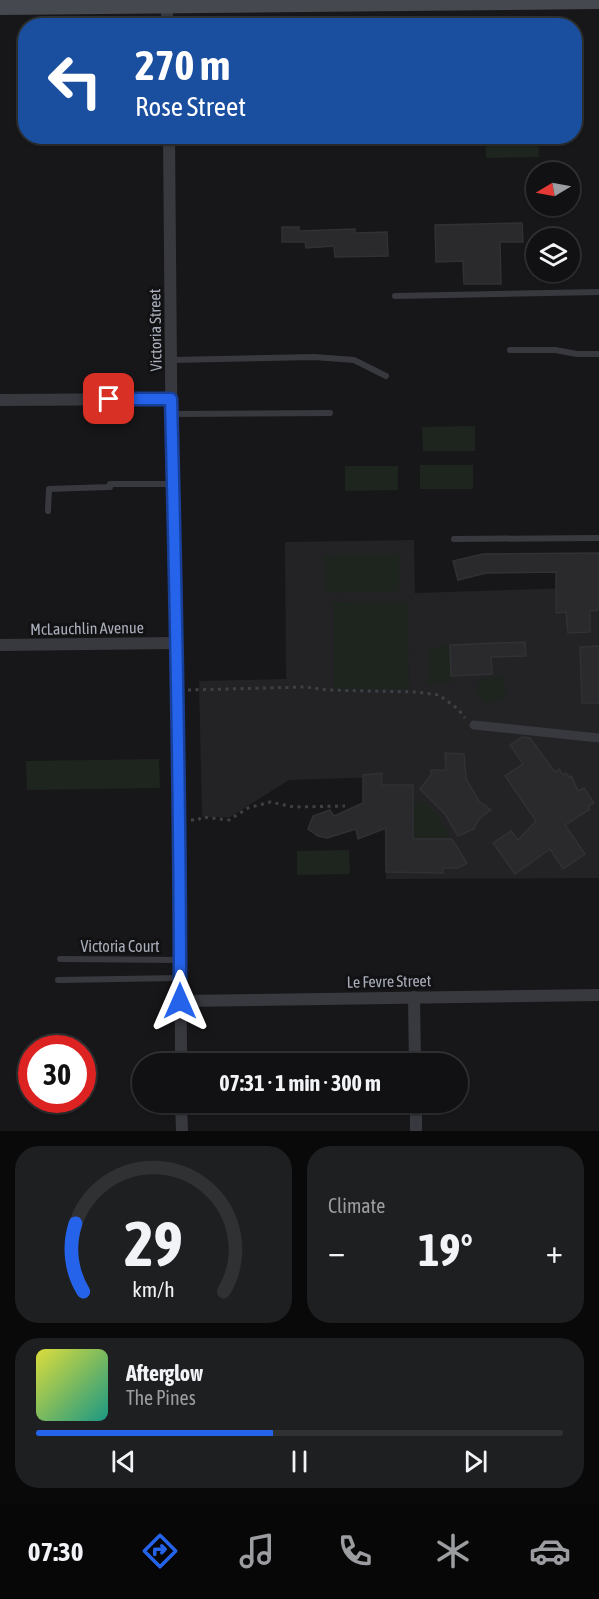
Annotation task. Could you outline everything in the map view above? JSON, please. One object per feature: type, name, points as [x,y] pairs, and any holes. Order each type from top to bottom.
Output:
[{"type":"main road","points":[[6,4],[167,5],[235,2],[599,1]]},
{"type":"street","points":[[167,5],[167,18]]},
{"type":"street","name":"Victoria Street","points":[[169,144],[172,484],[180,820],[181,1053]]},
{"type":"street","points":[[0,400],[171,399]]},
{"type":"street","name":"McLauchlin Avenue","points":[[0,645],[175,643]]},
{"type":"street","points":[[474,725],[599,738]]},
{"type":"street","name":"Le Fevre Street","points":[[180,1001],[599,995]]},
{"type":"street","points":[[414,997],[416,1053]]},
{"type":"street","points":[[182,1113],[182,1131]]},
{"type":"street","points":[[416,1113],[416,1131]]},
{"type":"lane","points":[[395,296],[599,292]]},
{"type":"lane","points":[[510,350],[555,350],[578,354],[599,354]]},
{"type":"lane","points":[[172,360],[314,357],[354,360],[386,376]]},
{"type":"lane","points":[[172,414],[330,413]]},
{"type":"lane","points":[[48,511],[49,489],[110,487],[110,484],[172,484]]},
{"type":"lane","points":[[454,539],[599,538]]},
{"type":"lane","name":"Victoria Court","points":[[60,959],[180,960]]},
{"type":"lane","name":"Victoria Court","points":[[58,980],[180,978]]},
{"type":"path","points":[[176,690],[305,687],[328,690],[416,692],[439,695],[474,725]]},
{"type":"path","points":[[180,820],[198,820],[202,817],[229,820],[248,808],[270,802],[294,807],[345,806]]},
{"type":"shaded area","points":[[485,144],[538,144],[539,157],[486,158]]},
{"type":"shaded area","points":[[475,426],[475,451],[423,451],[422,427]]},
{"type":"shaded area","points":[[420,465],[473,465],[473,489],[420,489]]},
{"type":"shaded area","points":[[345,466],[398,466],[398,490],[345,491]]},
{"type":"shaded area","points":[[414,540],[415,593],[599,587],[599,878],[386,879],[383,777],[289,780],[230,817],[202,817],[199,681],[286,679],[285,542]]},
{"type":"shaded area","points":[[399,555],[399,591],[325,593],[324,556]]},
{"type":"shaded area","points":[[334,602],[408,603],[409,689],[334,689]]},
{"type":"shaded area","points":[[450,645],[452,682],[429,684],[428,650]]},
{"type":"shaded area","points":[[503,675],[506,698],[487,704],[479,698],[477,687],[482,679]]},
{"type":"shaded area","points":[[159,759],[160,788],[27,790],[26,761]]},
{"type":"shaded area","points":[[424,801],[451,836],[445,839],[413,839],[414,803]]},
{"type":"shaded area","points":[[349,850],[350,874],[297,875],[297,851]]},
{"type":"building","points":[[522,223],[523,242],[500,242],[501,284],[464,284],[463,261],[436,262],[435,225]]},
{"type":"building","points":[[282,227],[299,227],[299,231],[355,229],[355,233],[387,232],[388,256],[335,257],[334,246],[306,248],[305,242],[282,242]]},
{"type":"building","points":[[599,553],[599,610],[590,611],[590,632],[568,633],[566,612],[556,613],[556,572],[486,573],[458,580],[453,561],[483,554]]},
{"type":"building","points":[[525,642],[526,656],[491,657],[492,674],[451,676],[450,645]]},
{"type":"building","points":[[599,646],[599,703],[582,703],[580,647]]},
{"type":"building","points":[[522,737],[530,738],[555,772],[559,769],[563,775],[566,773],[572,777],[578,791],[584,788],[594,803],[588,806],[590,809],[565,825],[585,854],[563,869],[550,849],[515,874],[493,843],[511,831],[518,840],[536,821],[505,776],[523,764],[510,745]]},
{"type":"building","points":[[445,753],[464,754],[466,779],[479,801],[491,810],[479,819],[474,829],[458,836],[445,814],[420,789],[431,775],[431,770],[446,770]]},
{"type":"building","points":[[382,773],[382,785],[413,785],[413,839],[452,839],[467,863],[458,868],[443,868],[443,873],[386,872],[386,828],[358,839],[356,829],[327,838],[318,836],[308,829],[313,816],[330,810],[334,816],[363,803],[363,775]]},
{"type":"route","points":[[109,399],[171,399],[180,820],[180,1001]]}]
